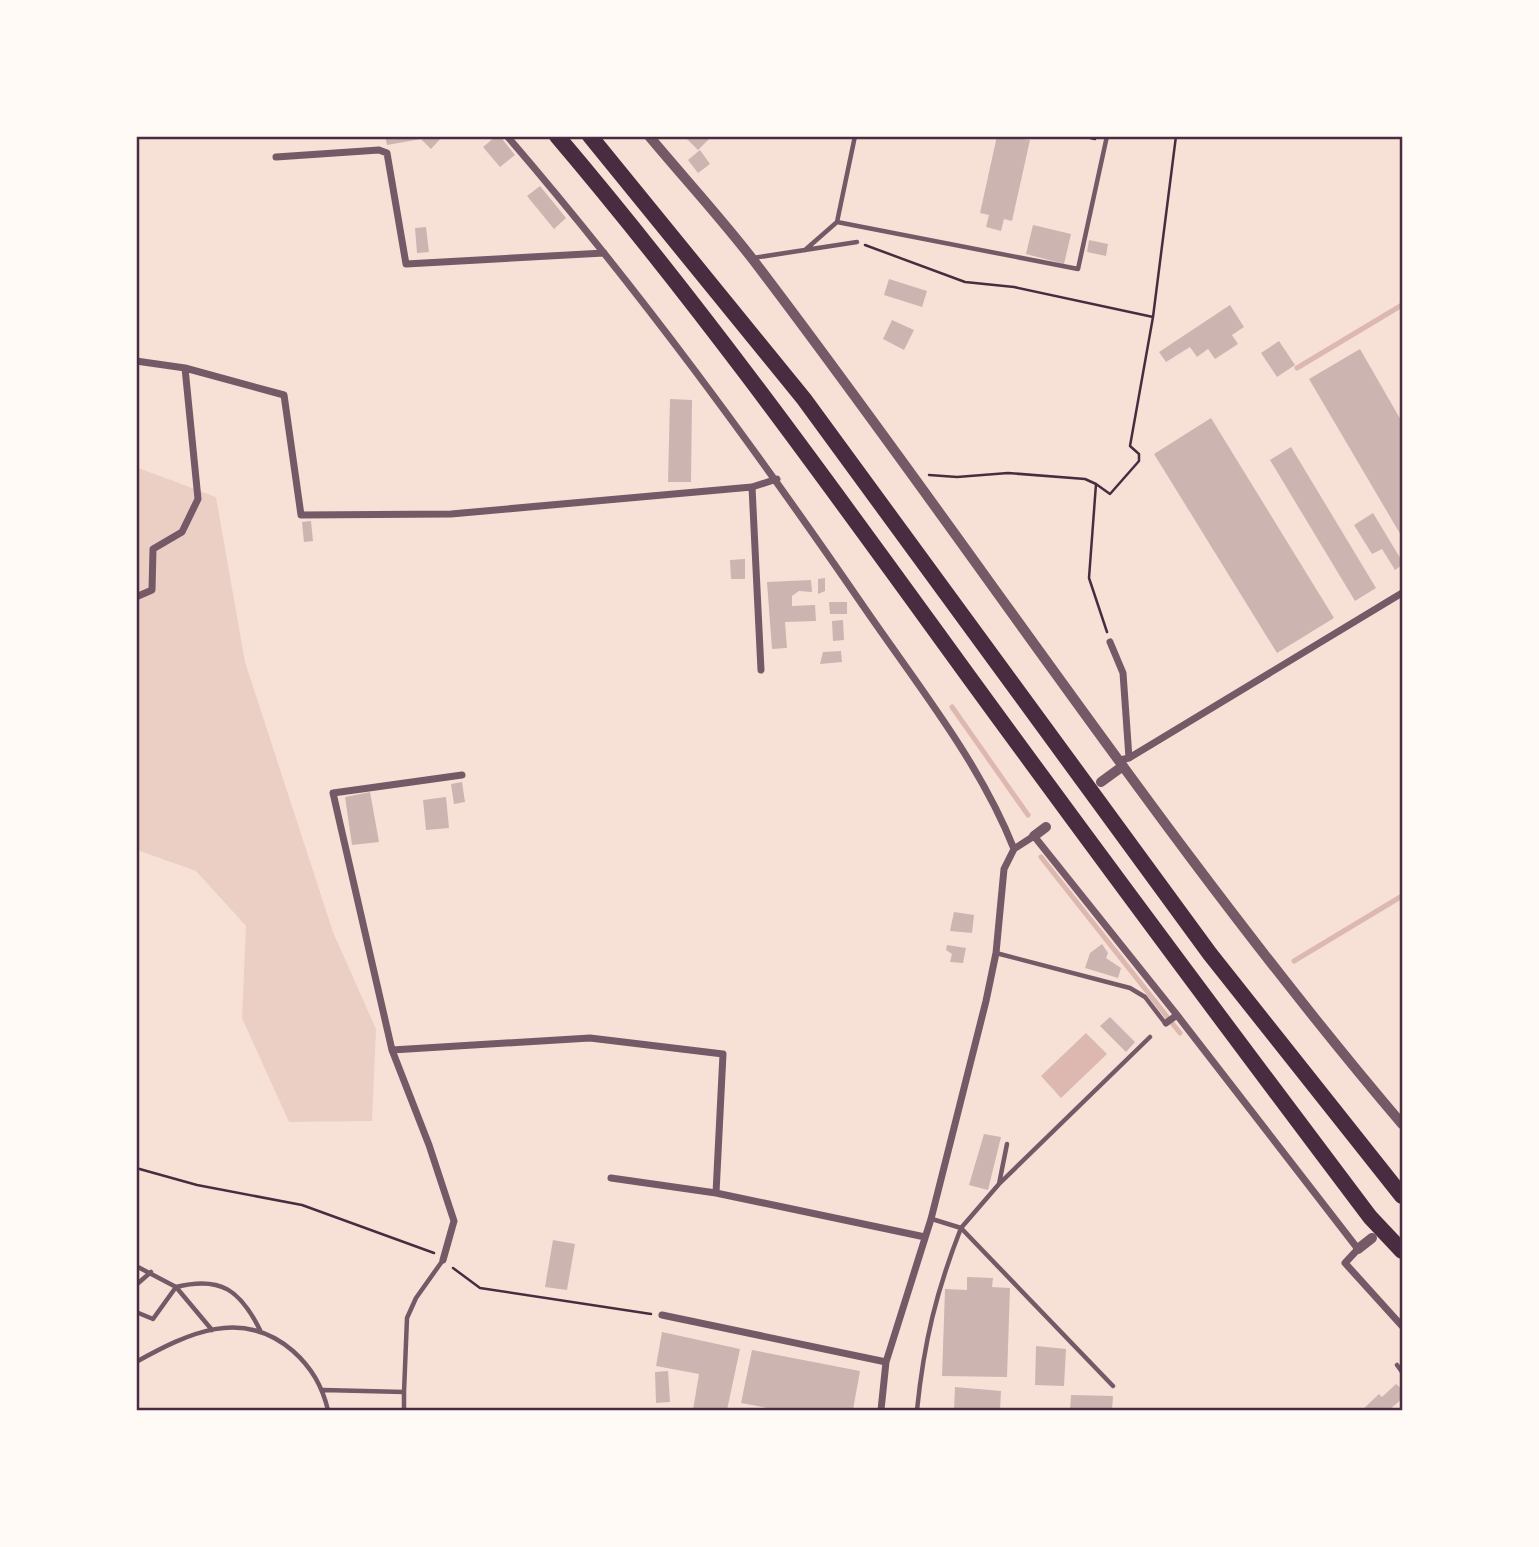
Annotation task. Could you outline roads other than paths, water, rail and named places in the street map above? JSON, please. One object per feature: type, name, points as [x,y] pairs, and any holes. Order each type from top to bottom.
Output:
[{"type":"highway","points":[[557,136],[612,201],[785,424],[1188,976],[1370,1217],[1402,1251]]},
{"type":"highway","points":[[590,136],[804,399],[1210,954],[1402,1196]]},
{"type":"street","points":[[507,136],[604,253],[777,480],[958,743],[1003,821],[1014,849]]},
{"type":"street","points":[[649,136],[752,258],[1308,1013],[1402,1124]]},
{"type":"street","points":[[275,158],[379,150],[387,153],[406,264],[604,253]]},
{"type":"street","points":[[136,361],[186,368],[284,395],[301,515],[452,514],[752,487],[777,480]]},
{"type":"street","points":[[136,597],[152,590],[153,549],[182,532],[198,499],[186,368]]},
{"type":"street","points":[[752,487],[761,670]]},
{"type":"street","points":[[1101,782],[1124,761],[1402,593]]},
{"type":"street","points":[[1110,642],[1123,673],[1124,761]]},
{"type":"street","points":[[443,1260],[454,1221],[429,1145],[392,1050],[333,793],[462,775]]},
{"type":"street","points":[[881,1410],[886,1362],[931,1219],[996,953],[1004,869],[1014,849],[1046,827]]},
{"type":"street","points":[[1034,836],[1177,1015],[1357,1249]]},
{"type":"street","points":[[1166,1023],[1177,1015]]},
{"type":"street","points":[[392,1050],[590,1038],[723,1054],[716,1193]]},
{"type":"street","points":[[611,1178],[716,1193],[925,1237]]},
{"type":"street","points":[[1372,1238],[1357,1249],[1345,1263],[1402,1326]]},
{"type":"street","points":[[662,1315],[886,1362]]},
{"type":"lane","points":[[805,250],[837,222],[855,136]]},
{"type":"lane","points":[[837,222],[1078,269],[1106,139]]},
{"type":"lane","points":[[752,258],[857,242]]},
{"type":"lane","points":[[996,953],[1130,988],[1144,997],[1166,1023]]},
{"type":"lane","points":[[917,1410],[923,1352],[938,1285],[961,1228],[999,1184],[1150,1037]]},
{"type":"lane","points":[[999,1184],[1007,1144]]},
{"type":"lane","points":[[931,1219],[961,1228],[1113,1386]]},
{"type":"lane","points":[[404,1410],[407,1318],[416,1298],[443,1260]]},
{"type":"lane","points":[[136,1266],[151,1271],[176,1287],[212,1330]]},
{"type":"lane","points":[[136,1285],[151,1271]]},
{"type":"lane","points":[[136,1312],[153,1319],[176,1287],[205,1282],[222,1286],[240,1297],[260,1330]]},
{"type":"lane","points":[[136,1362],[190,1335],[234,1326],[260,1330],[282,1341],[307,1364],[323,1390],[328,1410]]},
{"type":"lane","points":[[1396,1365],[1402,1373]]},
{"type":"lane","points":[[323,1390],[404,1392]]},
{"type":"waterway","points":[[1297,368],[1402,305]]},
{"type":"waterway","points":[[952,707],[1028,815]]},
{"type":"waterway","points":[[1041,857],[1180,1033]]},
{"type":"waterway","points":[[1294,961],[1402,896]]}]
